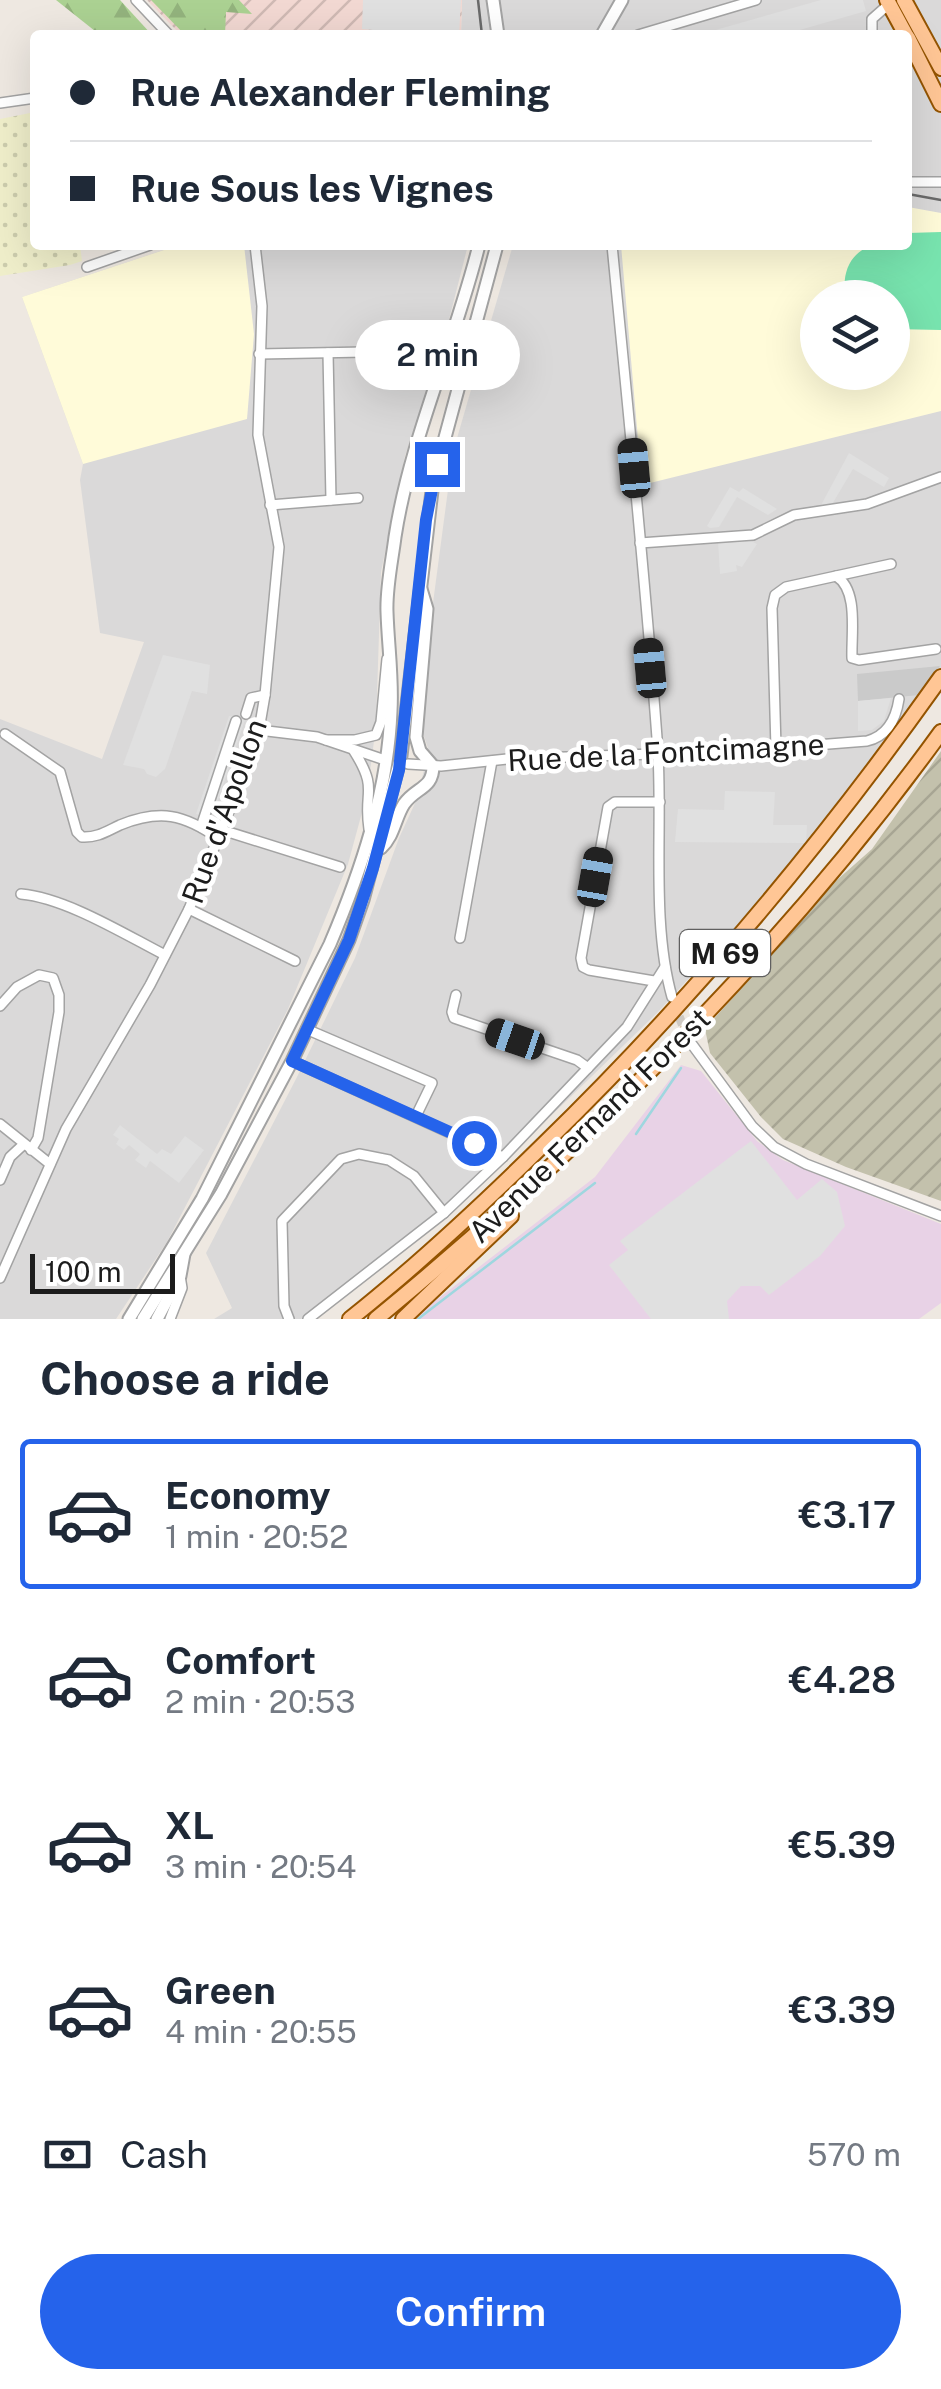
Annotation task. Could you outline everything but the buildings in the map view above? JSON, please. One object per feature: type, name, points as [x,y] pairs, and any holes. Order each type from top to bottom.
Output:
[{"type":"main road","points":[[893,1],[904,30]]},
{"type":"main road","points":[[893,1],[941,68]]},
{"type":"main road","points":[[912,47],[941,104]]},
{"type":"main road","name":"Avenue Fernand Forest","points":[[350,1319],[481,1206],[656,1029],[808,856],[941,677]]},
{"type":"main road","name":"Avenue Fernand Forest","points":[[376,1319],[542,1178],[648,1074],[821,884],[941,732]]},
{"type":"main road","points":[[403,1319],[502,1225],[542,1178]]},
{"type":"street","points":[[136,0],[164,30]]},
{"type":"street","points":[[493,0],[497,30]]},
{"type":"street","points":[[655,30],[756,0]]},
{"type":"street","points":[[872,30],[872,18],[893,1]]},
{"type":"street","points":[[605,30],[619,2]]},
{"type":"street","points":[[0,104],[30,99]]},
{"type":"street","points":[[912,182],[941,182]]},
{"type":"street","points":[[87,267],[136,250]]},
{"type":"street","name":"Rue d'Apollon","points":[[0,1278],[66,1130],[188,909],[259,730],[279,560],[258,435],[262,306],[256,250]]},
{"type":"street","points":[[133,1318],[202,1200],[346,906],[383,787],[388,750],[392,709],[386,608],[396,532],[477,250]]},
{"type":"street","points":[[133,1318],[221,1194],[292,1061],[349,940],[401,756],[419,585],[437,464],[497,250]]},
{"type":"street","points":[[612,250],[658,756],[665,968],[672,996]]},
{"type":"street","points":[[259,354],[364,352]]},
{"type":"street","points":[[328,353],[331,500]]},
{"type":"street","points":[[640,544],[754,535],[794,515],[867,504],[941,476]]},
{"type":"street","points":[[270,505],[358,498]]},
{"type":"street","points":[[776,748],[772,608],[776,596],[786,587],[892,564]]},
{"type":"street","points":[[836,576],[850,591],[852,658],[936,649]]},
{"type":"street","points":[[377,851],[387,843],[408,800],[430,783],[433,766],[420,751],[416,737],[427,609],[419,585]]},
{"type":"street","points":[[259,730],[326,740],[376,735],[390,652]]},
{"type":"street","points":[[246,714],[251,698],[266,695]]},
{"type":"street","name":"Rue de la Fontcimagne","points":[[408,764],[658,756],[875,739],[893,721],[899,699]]},
{"type":"street","points":[[201,827],[236,721]]},
{"type":"street","points":[[5,734],[60,772],[76,832],[82,837],[96,836],[158,814],[340,867]]},
{"type":"street","points":[[326,740],[382,759]]},
{"type":"street","points":[[354,751],[368,774],[371,790],[369,831]]},
{"type":"street","points":[[460,938],[492,761]]},
{"type":"street","points":[[654,981],[590,970],[583,967],[581,958],[608,807],[615,802],[660,802]]},
{"type":"street","points":[[21,894],[57,904],[165,955]]},
{"type":"street","points":[[188,909],[296,961]]},
{"type":"street","points":[[308,1319],[444,1213],[503,1157],[634,1018],[665,968]]},
{"type":"street","points":[[0,1006],[18,987],[39,974],[53,978],[59,995],[38,1138],[10,1157],[0,1180]]},
{"type":"street","points":[[456,995],[454,1018],[577,1060],[588,1068]]},
{"type":"street","points":[[306,1029],[432,1082],[416,1116]]},
{"type":"street","points":[[692,1042],[752,1126],[774,1147],[806,1164],[941,1216]]},
{"type":"street","points":[[292,1061],[503,1157]]},
{"type":"street","points":[[0,1124],[50,1164]]},
{"type":"street","points":[[289,1319],[284,1306],[282,1220],[341,1159],[359,1154],[389,1160],[414,1176],[444,1213]]},
{"type":"street","points":[[157,1319],[180,1276],[187,1246]]},
{"type":"street","points":[[170,1319],[182,1288],[180,1276]]},
{"type":"shaded area","points":[[147,0],[462,0],[461,30],[176,30]]},
{"type":"shaded area","points":[[363,0],[461,0],[459,30],[362,29]]},
{"type":"shaded area","points":[[462,0],[941,0],[941,668],[792,866],[657,1013],[453,1211],[301,1319],[214,1319],[232,1308],[206,1253],[355,958],[416,801],[429,751],[421,728],[453,452],[512,250],[912,250],[912,30],[461,30]]},
{"type":"shaded area","points":[[821,0],[863,0],[866,11],[800,30],[716,30]]},
{"type":"shaded area","points":[[912,208],[941,213],[941,411],[642,485],[621,250],[912,250]]},
{"type":"shaded area","points":[[164,250],[467,250],[442,347],[405,456],[381,572],[376,726],[367,794],[348,864],[288,1009],[167,1242],[116,1319],[0,1319],[0,719],[102,759],[144,642],[100,633],[80,480],[83,464],[22,297]]},
{"type":"shaded area","points":[[164,250],[245,250],[254,334],[247,419],[83,464],[22,297]]},
{"type":"shaded area","points":[[849,453],[889,478],[884,487],[853,469],[831,506],[820,507]]},
{"type":"shaded area","points":[[730,487],[739,492],[743,488],[777,509],[768,515],[737,497],[719,527],[710,528],[707,526]]},
{"type":"shaded area","points":[[746,539],[757,544],[742,567],[736,565],[737,571],[720,574],[718,542]]},
{"type":"shaded area","points":[[163,655],[210,665],[207,694],[192,691],[165,769],[156,777],[144,769],[123,765]]},
{"type":"shaded area","points":[[940,666],[919,695],[858,701],[857,674]]},
{"type":"shaded area","points":[[891,698],[884,721],[872,730],[858,731],[858,701]]},
{"type":"shaded area","points":[[229,716],[245,720],[217,803],[211,802],[207,817],[196,814]]},
{"type":"shaded area","points":[[941,751],[941,1201],[846,1167],[783,1139],[710,1053],[705,1029],[837,880],[872,849]]},
{"type":"shaded area","points":[[725,791],[775,792],[773,825],[807,825],[806,843],[675,842],[678,809],[724,810]]},
{"type":"shaded area","points":[[681,1065],[701,1071],[757,1141],[783,1160],[941,1224],[941,1303],[919,1319],[412,1319],[595,1177]]},
{"type":"shaded area","points":[[120,1125],[157,1154],[162,1149],[171,1154],[185,1136],[204,1150],[179,1183],[150,1161],[146,1168],[135,1160],[140,1154],[129,1145],[124,1150],[116,1144],[119,1139],[113,1135]]},
{"type":"shaded area","points":[[751,1141],[797,1200],[822,1179],[837,1192],[845,1226],[820,1256],[769,1295],[760,1286],[741,1286],[727,1301],[729,1319],[651,1319],[609,1265],[628,1250],[620,1241]]},
{"type":"green space","points":[[56,0],[120,0],[147,30],[94,30]]},
{"type":"green space","points":[[151,0],[239,0],[252,14],[226,12],[225,30],[180,30]]},
{"type":"green space","points":[[30,113],[30,250],[81,250],[82,261],[0,276],[0,119]]},
{"type":"green space","points":[[941,232],[941,330],[910,329],[910,280],[845,280],[849,265],[862,250],[912,250],[912,233]]},
{"type":"waterway","points":[[636,1134],[681,1068]]},
{"type":"waterway","points":[[418,1319],[595,1183]]},
{"type":"tunnel","points":[[674,1004],[687,1036]]},
{"type":"tram line","points":[[478,0],[481,30]]},
{"type":"tram line","points":[[912,195],[941,200]]},
{"type":"route","points":[[437,464],[426,520],[399,770],[349,940],[292,1061],[474,1143]]}]
